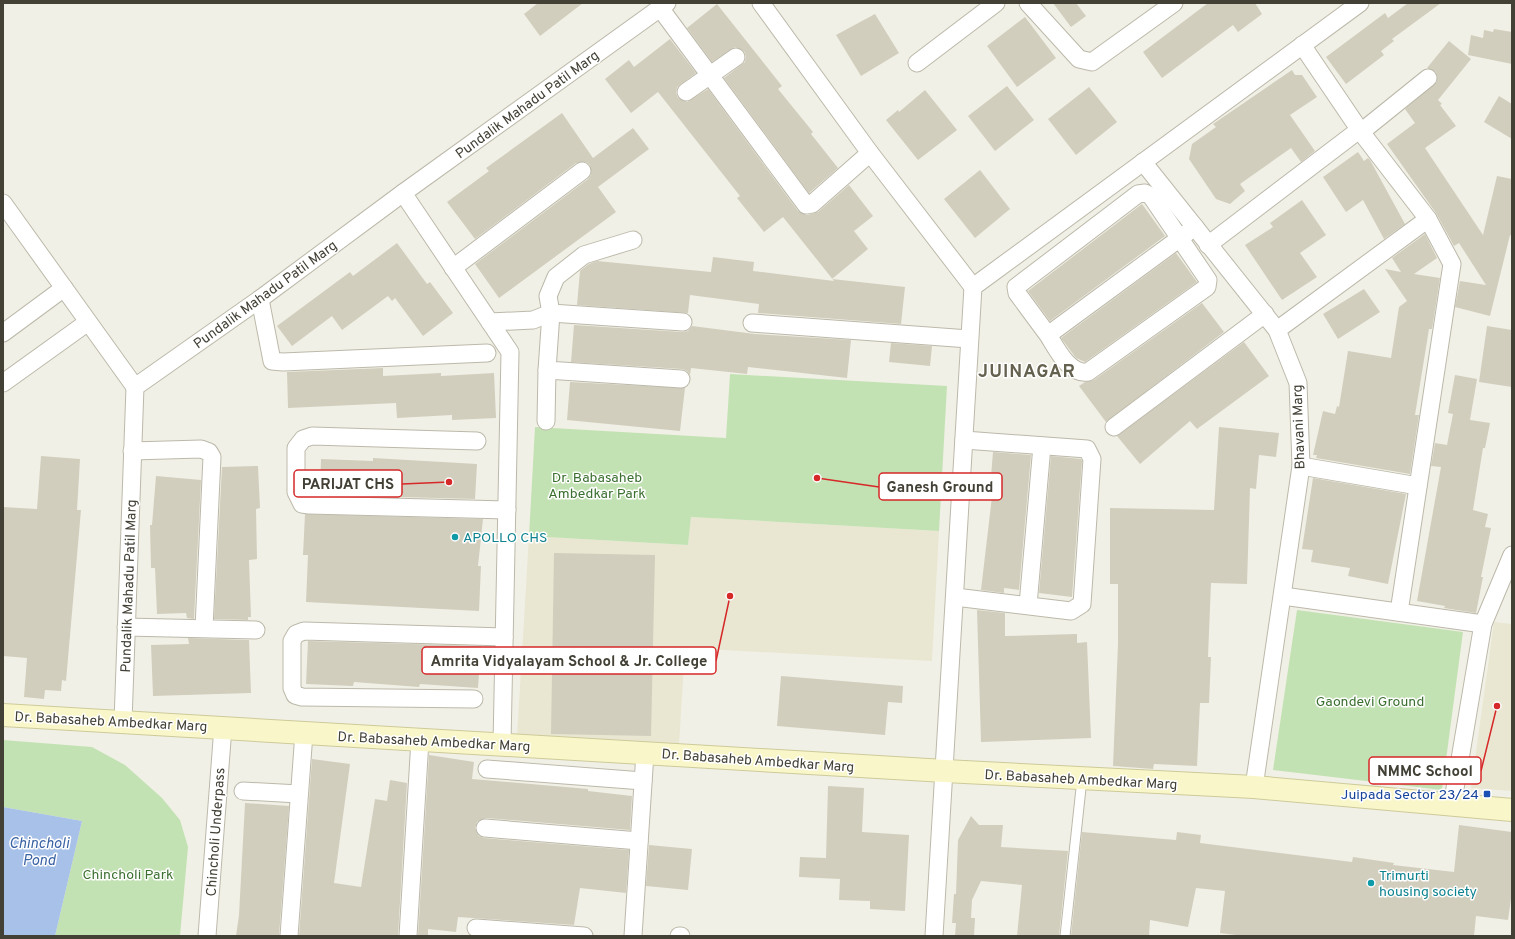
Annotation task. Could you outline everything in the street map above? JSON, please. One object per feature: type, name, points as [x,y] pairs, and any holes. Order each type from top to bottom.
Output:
[{"type":"main road","name":"Dr. Babasaheb Ambedkar Marg","points":[[3,715],[223,727],[945,772],[1254,787],[1452,806],[1512,810]]},
{"type":"street","points":[[761,3],[870,153],[973,287],[934,936]]},
{"type":"street","points":[[917,63],[996,3]]},
{"type":"street","points":[[1028,3],[1079,59],[1092,62],[1174,3]]},
{"type":"street","points":[[973,287],[1357,4]]},
{"type":"street","points":[[663,6],[710,76],[806,205],[812,204],[870,153]]},
{"type":"street","name":"Pundalik Mahadu Patil Marg","points":[[123,722],[134,387],[260,299],[403,193],[663,6]]},
{"type":"street","points":[[1302,45],[1360,131],[1428,219],[1452,264],[1400,612]]},
{"type":"street","points":[[686,92],[736,57]]},
{"type":"street","points":[[1208,245],[1428,78]]},
{"type":"street","name":"Bhavani Marg","points":[[1143,162],[1277,330],[1298,383],[1301,466],[1254,787]]},
{"type":"street","points":[[453,268],[582,171]]},
{"type":"street","points":[[403,193],[510,352],[502,744]]},
{"type":"street","points":[[1144,193],[1151,196],[1208,280],[1207,288],[1088,372],[1082,373],[1070,367],[1048,335],[1017,293],[1016,287],[1138,194],[1144,193]]},
{"type":"street","points":[[3,203],[134,387]]},
{"type":"street","points":[[1277,330],[1428,219]]},
{"type":"street","points":[[1048,335],[1194,227]]},
{"type":"street","points":[[546,421],[550,313],[548,296],[556,277],[584,255],[632,240]]},
{"type":"street","points":[[3,333],[64,288]]},
{"type":"street","points":[[260,299],[272,361],[283,362],[487,353]]},
{"type":"street","points":[[490,322],[533,320],[550,313],[683,322]]},
{"type":"street","points":[[1114,427],[1265,314]]},
{"type":"street","points":[[3,383],[88,322]]},
{"type":"street","points":[[752,323],[969,339]]},
{"type":"street","points":[[547,370],[681,379]]},
{"type":"street","points":[[476,442],[312,436],[303,439],[296,448],[296,492],[302,504],[309,505],[507,510]]},
{"type":"street","points":[[955,597],[1071,611],[1082,604],[1092,459],[1087,449],[964,440]]},
{"type":"street","points":[[1028,605],[1042,446]]},
{"type":"street","points":[[132,451],[201,449],[209,452],[212,456],[204,628]]},
{"type":"street","points":[[1301,466],[1418,486]]},
{"type":"street","points":[[1452,806],[1483,624],[1512,555]]},
{"type":"street","points":[[1283,596],[1483,624]]},
{"type":"street","points":[[126,627],[256,630]]},
{"type":"street","points":[[474,699],[302,697],[295,695],[292,688],[292,641],[296,634],[304,631],[504,637]]},
{"type":"street","name":"Chincholi Underpass","points":[[207,936],[223,727]]},
{"type":"street","points":[[289,936],[304,733]]},
{"type":"street","points":[[408,936],[420,740]]},
{"type":"street","points":[[633,936],[645,753]]},
{"type":"street","points":[[487,769],[643,781]]},
{"type":"street","points":[[243,791],[299,794]]},
{"type":"street","points":[[485,828],[639,841]]},
{"type":"street","points":[[476,928],[584,936]]},
{"type":"lane","points":[[1065,936],[1082,779]]},
{"type":"shaded area","points":[[691,517],[939,531],[932,661],[685,648],[679,745],[517,736],[529,536],[688,545]]},
{"type":"shaded area","points":[[1494,622],[1512,624],[1512,791],[1471,788]]},
{"type":"green space","name":"Dr. Babasaheb Ambedkar Park","points":[[730,374],[947,386],[939,531],[691,517],[688,545],[529,536],[535,427],[726,438]]},
{"type":"green space","name":"Gaondevi Ground","points":[[1297,610],[1463,632],[1442,790],[1273,770]]},
{"type":"green space","name":"Chincholi Park","points":[[3,740],[92,747],[125,765],[162,798],[180,820],[188,847],[180,936],[55,936],[82,821],[3,807]]},
{"type":"water","name":"Chincholi Pond","points":[[3,807],[82,821],[55,936],[3,936]]},
{"type":"building","points":[[538,3],[583,3],[540,36],[524,14]]},
{"type":"building","points":[[1053,3],[1076,3],[1086,16],[1071,27]]},
{"type":"building","points":[[1208,3],[1255,3],[1262,14],[1238,32],[1233,25],[1162,78],[1143,52]]},
{"type":"building","points":[[1408,3],[1441,3],[1392,39],[1394,41],[1381,51],[1384,55],[1346,84],[1326,57],[1385,13],[1388,18]]},
{"type":"building","points":[[717,4],[782,86],[778,89],[813,132],[811,134],[838,168],[809,193],[724,78],[745,62],[746,56],[744,51],[735,47],[712,62],[687,28]]},
{"type":"building","points":[[875,14],[899,53],[861,76],[836,35]]},
{"type":"building","points":[[1025,17],[1056,58],[1017,87],[987,46]]},
{"type":"building","points":[[1494,29],[1512,32],[1512,64],[1468,55],[1471,35],[1483,38],[1484,30],[1493,32]]},
{"type":"building","points":[[670,39],[696,73],[677,87],[676,93],[678,98],[687,102],[708,89],[798,211],[807,215],[818,212],[849,185],[873,216],[854,231],[868,249],[832,279],[783,217],[764,232],[737,198],[740,196],[658,92],[631,113],[605,79],[629,60],[634,67]]},
{"type":"building","points":[[1449,41],[1471,59],[1438,100],[1442,104],[1440,105],[1456,126],[1425,148],[1483,235],[1497,176],[1512,179],[1512,236],[1510,235],[1490,316],[1455,307],[1460,281],[1486,285],[1459,243],[1454,246],[1436,213],[1387,144],[1415,123],[1405,109],[1437,82],[1436,72],[1427,68]]},
{"type":"building","points":[[1292,70],[1295,75],[1302,75],[1317,97],[1290,115],[1315,151],[1301,162],[1291,148],[1240,184],[1245,191],[1230,204],[1216,199],[1189,159],[1192,144],[1216,127],[1213,124]]},
{"type":"building","points":[[1007,86],[1034,120],[995,151],[968,116]]},
{"type":"building","points":[[1089,87],[1117,122],[1076,155],[1048,119]]},
{"type":"building","points":[[925,90],[957,130],[918,160],[886,120],[898,110],[899,112]]},
{"type":"building","points":[[1499,96],[1512,104],[1512,139],[1484,122]]},
{"type":"building","points":[[562,113],[593,158],[633,128],[649,149],[598,187],[616,212],[499,298],[475,264],[588,179],[591,175],[590,165],[586,162],[576,163],[475,239],[447,202],[489,171],[486,168]]},
{"type":"building","points":[[1358,152],[1364,161],[1368,158],[1370,160],[1405,224],[1384,239],[1363,200],[1346,212],[1323,177]]},
{"type":"building","points":[[980,170],[1010,209],[975,238],[944,199]]},
{"type":"building","points":[[1302,200],[1326,235],[1300,253],[1317,277],[1282,300],[1245,245],[1273,227],[1270,223]]},
{"type":"building","points":[[1142,204],[1165,236],[1050,321],[1028,291]]},
{"type":"building","points":[[1425,234],[1437,258],[1414,274],[1440,278],[1432,329],[1429,329],[1415,415],[1419,415],[1410,474],[1316,458],[1317,455],[1313,455],[1323,411],[1335,414],[1337,406],[1339,407],[1348,351],[1391,358],[1399,307],[1407,301],[1385,269],[1401,272],[1392,258]]},
{"type":"building","points":[[397,243],[427,284],[430,282],[453,313],[423,336],[395,298],[392,301],[388,296],[342,330],[332,316],[292,346],[277,326],[350,272],[353,276]]},
{"type":"building","points":[[1176,253],[1197,282],[1085,362],[1076,358],[1061,338]]},
{"type":"building","points":[[713,257],[754,262],[753,271],[834,281],[832,279],[905,287],[901,324],[758,313],[759,304],[690,295],[688,313],[577,305],[580,271],[589,264],[597,261],[711,272]]},
{"type":"building","points":[[1364,289],[1380,312],[1338,339],[1323,314]]},
{"type":"building","points":[[1202,303],[1224,332],[1106,422],[1079,386],[1085,382],[1094,380]]},
{"type":"building","points":[[574,325],[682,332],[688,331],[692,326],[755,334],[851,340],[847,378],[748,367],[747,374],[691,368],[690,375],[687,371],[682,369],[571,362]]},
{"type":"building","points":[[1487,326],[1512,330],[1512,387],[1479,382]]},
{"type":"building","points":[[1244,342],[1269,376],[1197,429],[1190,421],[1140,464],[1117,436]]},
{"type":"building","points":[[891,343],[932,346],[930,366],[889,362]]},
{"type":"building","points":[[383,368],[383,376],[441,373],[441,376],[494,373],[496,418],[452,420],[452,415],[397,418],[396,403],[288,408],[287,372]]},
{"type":"building","points":[[1455,375],[1477,379],[1470,420],[1490,423],[1485,448],[1483,448],[1473,510],[1488,514],[1485,527],[1491,528],[1481,577],[1483,577],[1476,613],[1444,608],[1445,606],[1417,601],[1441,467],[1431,466],[1435,443],[1447,445],[1453,414],[1448,413]]},
{"type":"building","points":[[570,382],[685,388],[680,431],[567,420]]},
{"type":"building","points":[[1219,427],[1279,433],[1276,457],[1259,455],[1256,489],[1250,488],[1247,584],[1211,583],[1208,657],[1211,657],[1209,703],[1200,703],[1197,766],[1154,764],[1153,769],[1113,766],[1118,644],[1118,584],[1110,584],[1110,508],[1214,510]]},
{"type":"building","points":[[993,452],[1031,455],[1019,590],[1004,588],[1004,593],[981,590],[993,488],[990,488]]},
{"type":"building","points":[[41,456],[80,459],[77,510],[81,510],[66,681],[62,680],[61,691],[45,690],[44,699],[24,697],[27,658],[3,656],[3,507],[37,509]]},
{"type":"building","points":[[1051,456],[1081,459],[1082,461],[1072,597],[1039,593]]},
{"type":"building","points":[[373,458],[477,464],[475,499],[320,495],[321,459],[373,461]]},
{"type":"building","points":[[258,466],[260,508],[256,509],[257,559],[249,560],[251,617],[248,617],[248,620],[214,619],[222,467]]},
{"type":"building","points":[[156,476],[201,480],[194,619],[187,618],[186,613],[157,614],[155,568],[151,568],[150,525],[152,525]]},
{"type":"building","points":[[1313,478],[1406,494],[1388,584],[1348,576],[1350,568],[1311,562],[1313,550],[1302,549]]},
{"type":"building","points":[[305,514],[483,519],[478,566],[481,566],[479,611],[306,602],[308,555],[303,555]]},
{"type":"building","points":[[554,553],[655,555],[651,736],[551,734]]},
{"type":"building","points":[[977,610],[1005,613],[1005,636],[1077,634],[1077,643],[1087,642],[1091,738],[981,742]]},
{"type":"building","points":[[188,638],[249,640],[251,693],[153,696],[151,645],[189,644]]},
{"type":"building","points":[[308,641],[481,646],[478,688],[420,684],[419,687],[354,682],[353,686],[306,684]]},
{"type":"building","points":[[781,676],[903,686],[902,703],[888,702],[885,735],[777,726]]},
{"type":"building","points":[[429,755],[474,762],[472,779],[588,789],[588,791],[632,796],[630,830],[486,818],[477,822],[475,828],[479,836],[484,838],[629,850],[626,893],[580,888],[574,925],[458,917],[456,932],[428,929],[428,936],[418,936]]},
{"type":"building","points":[[312,759],[350,764],[334,883],[361,887],[375,799],[387,801],[390,780],[407,783],[398,936],[299,936]]},
{"type":"building","points":[[828,786],[864,788],[862,832],[909,835],[905,911],[870,909],[870,901],[839,900],[840,879],[799,877],[800,857],[826,858]]},
{"type":"building","points":[[245,803],[289,806],[279,936],[236,936],[239,915]]},
{"type":"building","points":[[971,816],[979,825],[1003,825],[1001,847],[1068,851],[1059,936],[1017,936],[1022,885],[981,881],[972,900],[971,918],[975,918],[974,936],[955,936],[956,923],[952,923],[954,894],[956,894],[958,840]]},
{"type":"building","points":[[1459,825],[1512,832],[1512,892],[1508,920],[1476,916],[1474,936],[1244,936],[1220,933],[1225,891],[1196,888],[1188,927],[1150,920],[1149,936],[1071,936],[1082,832],[1176,840],[1177,832],[1201,835],[1200,843],[1352,862],[1353,857],[1394,863],[1393,865],[1454,872]]},
{"type":"building","points":[[649,845],[692,849],[688,890],[646,886]]},
{"type":"place","name":"Ganesh Ground","points":[[817,478]]},
{"type":"place","name":"PARIJAT CHS","points":[[449,482]]},
{"type":"place","name":"APOLLO CHS","points":[[455,537]]},
{"type":"place","name":"Amrita Vidyalayam School & Jr. College","points":[[730,596]]},
{"type":"place","name":"NMMC School","points":[[1497,706]]},
{"type":"place","name":"Juipada Sector 23/24","points":[[1487,794]]},
{"type":"place","name":"Trimurti housing society","points":[[1371,883]]},
{"type":"district","name":"JUINAGAR","points":[[1027,371]]}]
